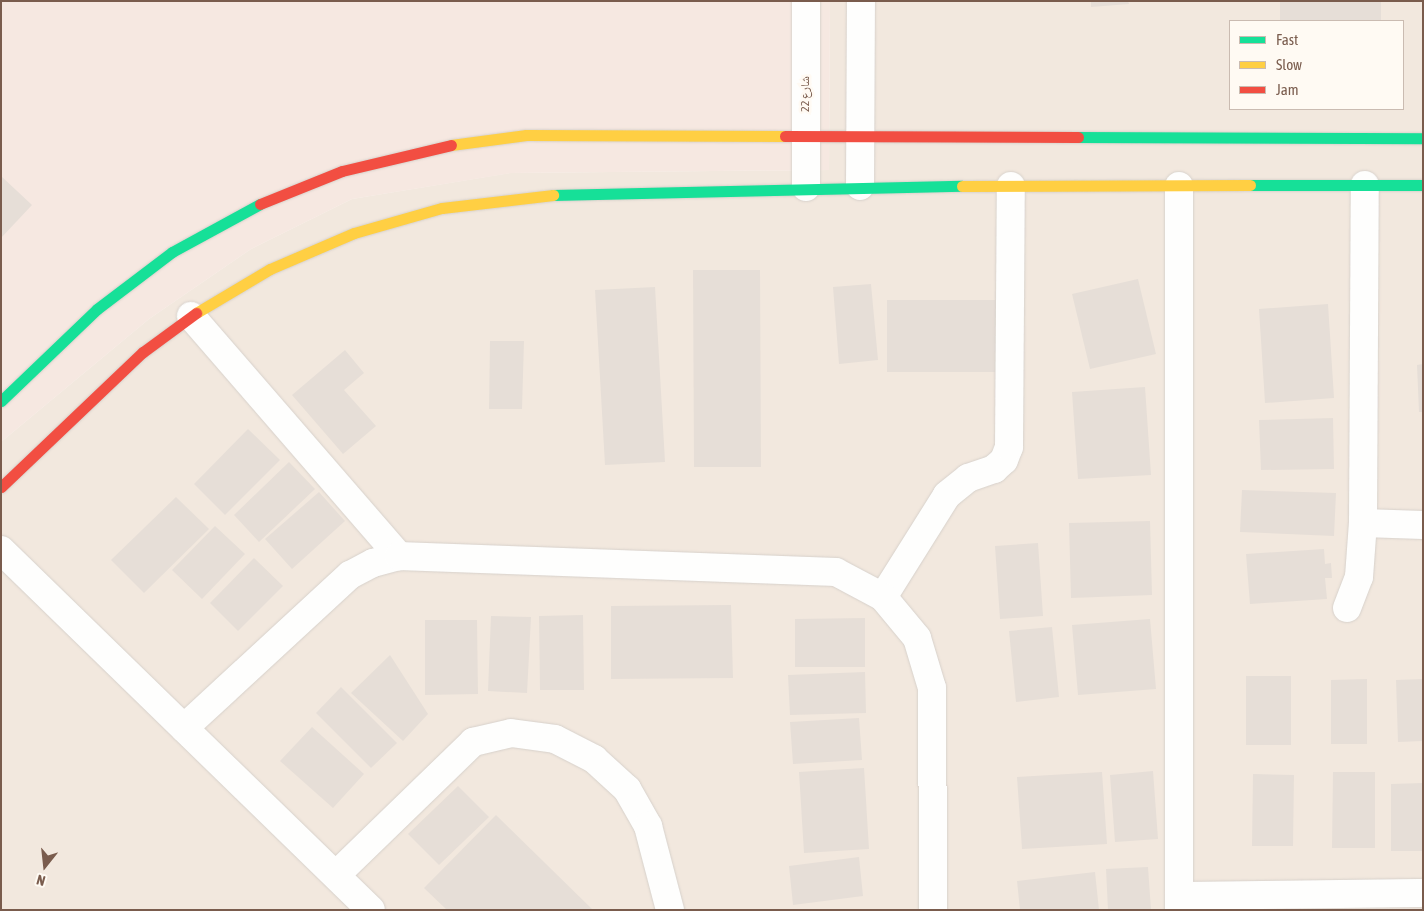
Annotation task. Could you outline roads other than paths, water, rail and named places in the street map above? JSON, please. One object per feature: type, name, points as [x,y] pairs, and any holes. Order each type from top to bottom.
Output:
[{"type":"street","name":"شارع 22","points":[[806,1],[806,187]]},
{"type":"street","points":[[860,186],[861,1]]},
{"type":"street","points":[[1,401],[96,309],[172,252],[254,206],[342,171],[432,147],[526,135],[1423,138]]},
{"type":"street","points":[[1347,608],[1359,577],[1363,523],[1365,185]]},
{"type":"street","points":[[1,487],[143,352],[191,316],[270,269],[346,236],[442,208],[533,196],[806,187],[1423,185]]},
{"type":"street","points":[[883,597],[947,495],[968,478],[994,469],[1004,460],[1010,447],[1010,186]]},
{"type":"street","points":[[1179,186],[1179,903],[1423,894]]},
{"type":"street","points":[[191,316],[399,556]]},
{"type":"street","points":[[1363,523],[1423,524]]},
{"type":"street","points":[[1,550],[337,874],[362,907]]},
{"type":"street","points":[[184,728],[350,575],[374,563],[399,556],[836,572],[883,597],[917,638],[932,688],[933,910]]},
{"type":"street","points":[[337,874],[472,742],[511,733],[555,739],[594,759],[626,789],[648,826],[670,910]]}]
